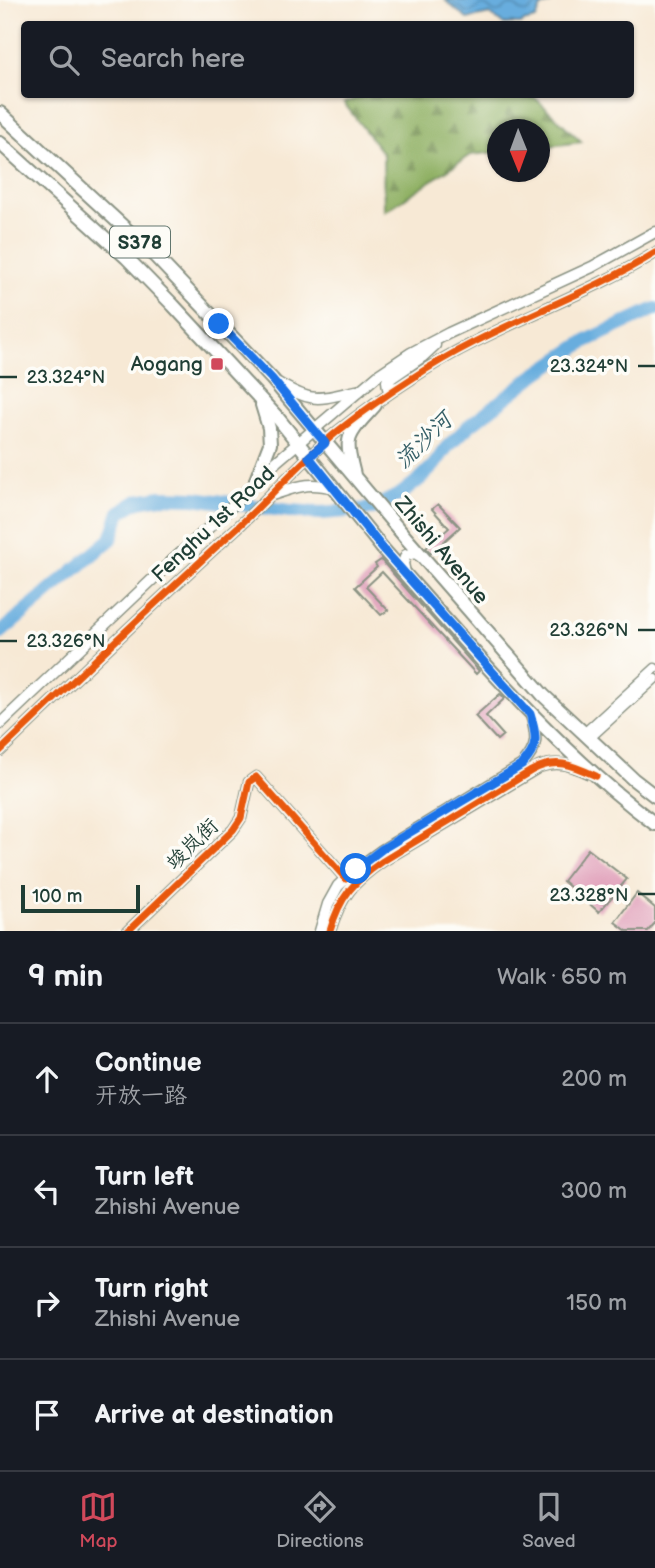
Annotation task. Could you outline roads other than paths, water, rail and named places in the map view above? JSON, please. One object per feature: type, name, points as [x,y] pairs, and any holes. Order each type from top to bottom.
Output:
[{"type":"main road","name":"Zhishi Avenue","points":[[0,113],[155,256],[272,379],[543,695],[633,779],[655,796]]},
{"type":"main road","name":"Zhishi Avenue","points":[[0,143],[126,257],[200,332],[309,457],[383,549],[530,714],[596,776],[655,824]]},
{"type":"main road","points":[[256,480],[271,444],[265,412],[259,398]]},
{"type":"main road","points":[[356,478],[349,441],[375,405]]},
{"type":"street","name":"Fenghu 1st Road","points":[[0,724],[225,513],[256,480],[390,367],[449,333],[592,267],[655,232]]},
{"type":"street","name":"Fenghu 1st Road","points":[[0,751],[339,430],[399,387],[467,345],[589,289],[655,253]]},
{"type":"street","points":[[399,387],[388,388],[387,381],[422,357],[449,333]]},
{"type":"street","points":[[272,379],[311,399],[360,391]]},
{"type":"street","points":[[268,496],[305,484],[334,488]]},
{"type":"street","points":[[405,573],[402,563],[406,555],[415,554],[423,558]]},
{"type":"street","points":[[586,736],[655,668]]},
{"type":"street","points":[[586,736],[655,679]]},
{"type":"street","points":[[0,732],[17,708]]},
{"type":"street","points":[[320,931],[328,904],[338,886],[382,849],[522,765],[529,758],[536,743],[530,714]]},
{"type":"street","points":[[330,931],[341,900],[363,875],[531,771],[558,763],[596,776]]},
{"type":"street","name":"竣岚街","points":[[128,931],[233,830],[241,818],[249,782],[256,777],[346,879]]},
{"type":"water","points":[[445,0],[552,0],[550,4],[541,7],[536,19],[527,21],[499,21],[490,14],[467,19]]},
{"type":"waterway","name":"流沙河","points":[[0,633],[111,539],[120,512],[138,501],[161,497],[194,498],[321,513],[371,509],[401,494],[420,479],[470,425],[532,377],[586,341],[655,309]]},
{"type":"place","name":"Aogang","points":[[217,364]]}]
